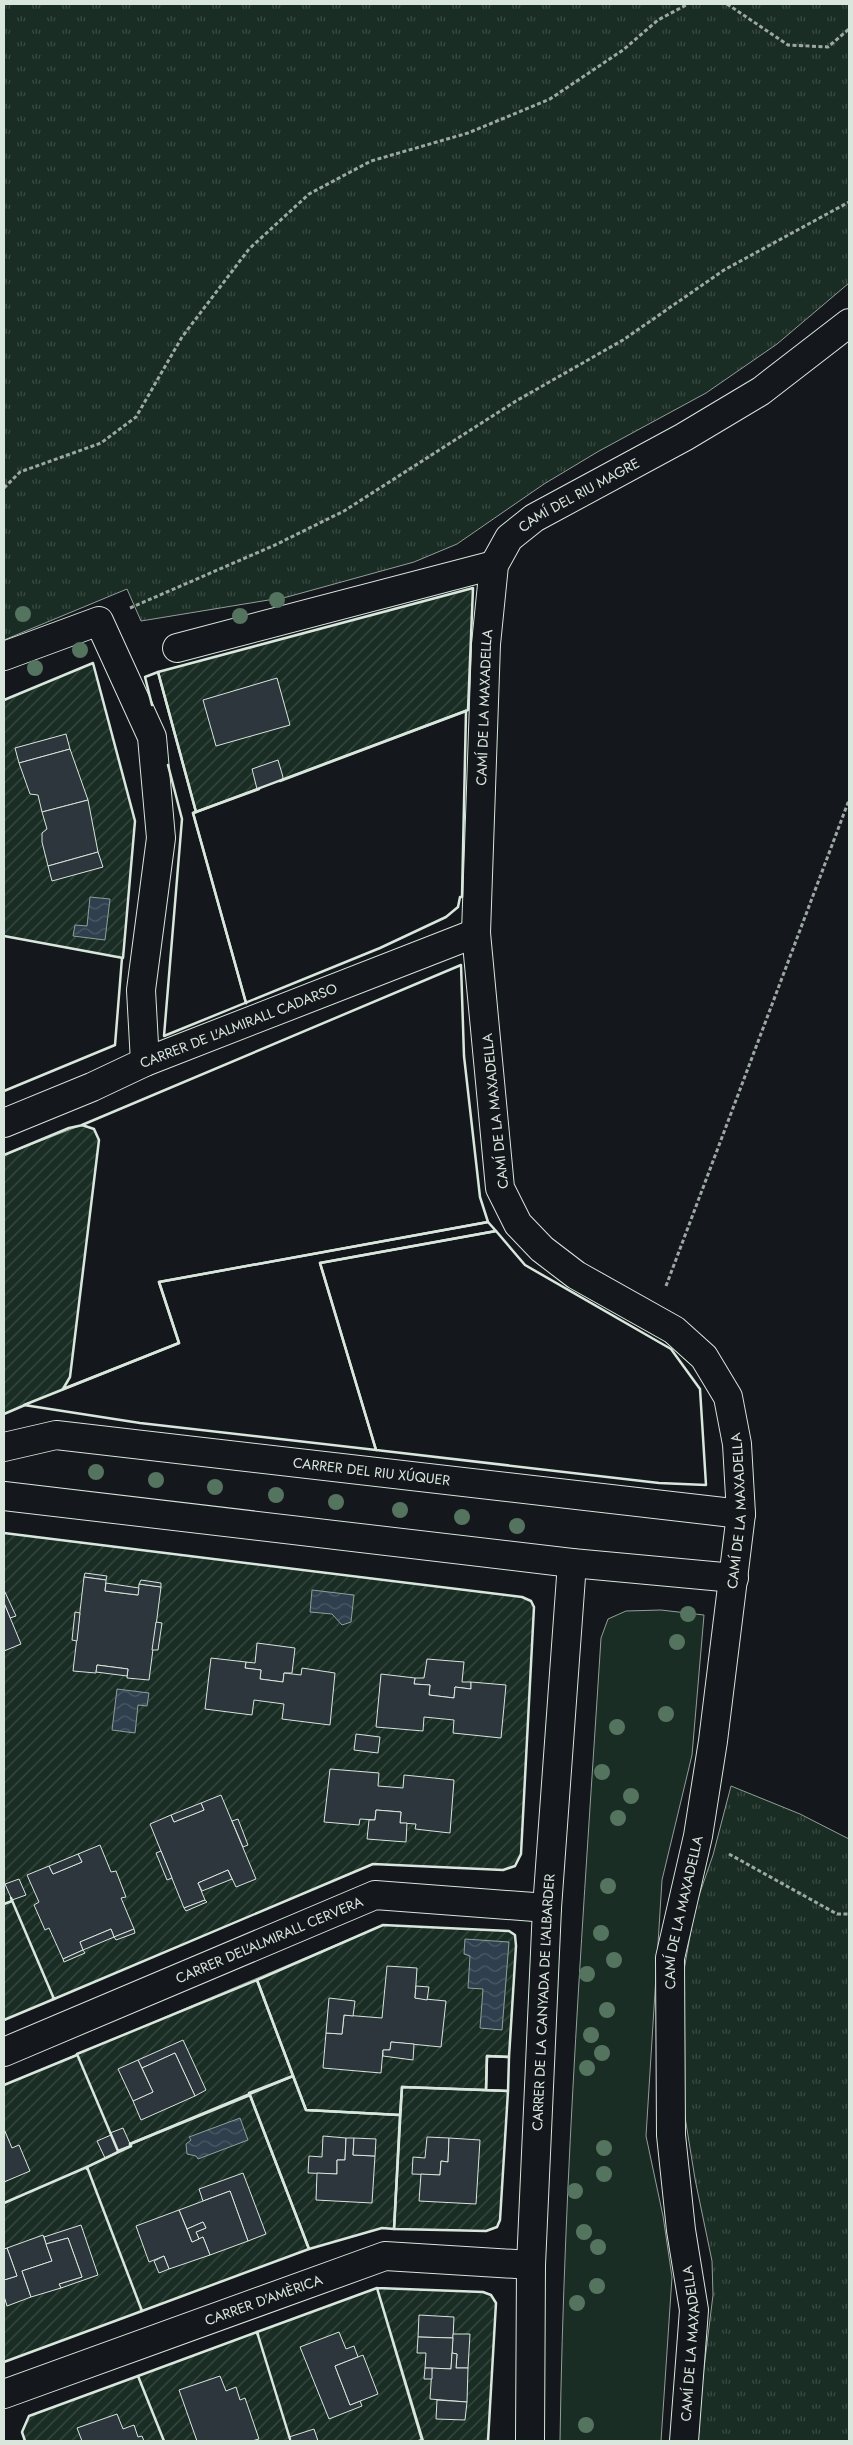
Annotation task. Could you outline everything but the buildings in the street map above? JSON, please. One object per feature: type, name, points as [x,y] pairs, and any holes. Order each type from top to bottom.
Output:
[{"type":"street","name":"CAMÍ DEL RIU MAGRE","points":[[494,565],[509,538],[534,518],[684,437],[761,392],[849,323]]},
{"type":"street","points":[[177,648],[494,565]]},
{"type":"street","name":"CAMÍ DE LA MAXADELLA","points":[[494,565],[486,644],[476,933],[500,1188],[518,1224],[542,1249],[576,1274],[674,1330],[704,1357],[728,1397],[736,1444],[741,1514],[734,1578],[713,1741],[698,1836],[670,1958],[671,2135],[681,2230],[694,2310],[684,2441]]},
{"type":"street","points":[[4,656],[99,620],[152,737],[161,838],[141,990],[145,1062]]},
{"type":"street","name":"CARRER DE L'ALMIRALL CADARSO","points":[[4,1123],[92,1087],[145,1062],[476,933]]},
{"type":"street","name":"CARRER DEL RIU XÚQUER","points":[[4,1447],[56,1435],[741,1514]]},
{"type":"street","points":[[4,1496],[572,1564],[734,1578]]},
{"type":"street","name":"CARRER DE LA CANYADA DE L'ALBARDER","points":[[530,2441],[531,2265],[547,1908],[572,1564]]},
{"type":"street","name":"CARRER DEL'ALMIRALL CERVERA","points":[[4,2052],[375,1895],[547,1908]]},
{"type":"street","name":"CARRER D'AMÈRICA","points":[[4,2394],[385,2256],[531,2265]]},
{"type":"path","points":[[4,488],[20,472],[101,443],[136,417],[182,336],[249,249],[310,194],[371,162],[468,133],[550,99],[623,50],[658,20],[688,4]]},
{"type":"path","points":[[727,4],[788,45],[828,47],[849,29]]},
{"type":"path","points":[[99,620],[275,545],[344,511],[516,401],[623,340],[724,270],[849,202]]},
{"type":"path","points":[[654,1318],[849,800]]},
{"type":"path","points":[[698,1836],[837,1914],[849,1914]]},
{"type":"green space","points":[[4,4],[849,4],[849,283],[777,344],[706,393],[599,451],[544,484],[457,544],[414,562],[287,597],[141,621],[127,589],[4,640]]},
{"type":"green space","points":[[473,588],[468,710],[196,812],[158,672]]},
{"type":"green space","points":[[93,663],[135,821],[123,958],[4,936],[4,700]]},
{"type":"green space","points":[[82,1125],[94,1129],[99,1140],[70,1377],[63,1389],[4,1414],[4,1155]]},
{"type":"green space","points":[[4,1533],[522,1597],[531,1601],[534,1607],[521,1854],[515,1866],[503,1870],[373,1864],[4,2020]]},
{"type":"green space","points":[[661,1610],[704,1615],[692,1755],[662,1880],[646,2136],[663,2216],[672,2277],[661,2441],[560,2441],[570,2140],[601,1638],[608,1619],[626,1611]]},
{"type":"green space","points":[[731,1786],[800,1814],[849,1839],[849,2441],[698,2441],[702,2384],[713,2295],[712,2261],[695,2179],[681,2092],[682,1982],[695,1907],[713,1855]]},
{"type":"green space","points":[[383,1925],[509,1931],[515,1935],[516,1946],[509,2057],[487,2056],[486,2090],[508,2091],[500,2220],[497,2227],[486,2231],[382,2228],[309,2249],[4,2362],[4,2085]]},
{"type":"green space","points":[[377,2288],[483,2292],[491,2295],[496,2303],[488,2441],[25,2441],[22,2432],[29,2416]]},
{"type":"water","points":[[90,897],[110,899],[105,940],[73,936],[75,925],[87,926]]},
{"type":"water","points":[[312,1590],[354,1595],[351,1622],[342,1625],[332,1614],[310,1612]]},
{"type":"water","points":[[117,1689],[149,1693],[147,1706],[138,1705],[135,1733],[112,1730]]},
{"type":"water","points":[[465,1939],[509,1942],[502,2030],[480,2028],[483,1989],[468,1988],[470,1956],[464,1954]]},
{"type":"water","points":[[240,2118],[248,2140],[198,2159],[196,2156],[187,2154],[186,2144],[191,2140],[189,2137]]},
{"type":"wall","points":[[473,588],[468,710],[196,812],[158,672],[473,588]]},
{"type":"wall","points":[[4,700],[93,663],[135,821],[123,958],[4,936]]},
{"type":"wall","points":[[152,705],[145,677],[158,672],[196,812],[193,813],[246,1003]]},
{"type":"wall","points":[[168,765],[182,819],[164,1036],[380,948],[446,917],[458,907],[460,897],[462,897],[466,711],[280,781]]},
{"type":"wall","points":[[246,1003],[193,813],[259,789]]},
{"type":"wall","points":[[4,1091],[115,1045],[122,958]]},
{"type":"wall","points":[[461,965],[464,1056],[480,1197],[488,1222],[159,1282],[179,1343],[63,1389],[70,1377],[99,1140],[94,1129],[82,1125],[461,965]]},
{"type":"wall","points":[[4,1155],[69,1128],[83,1125]]},
{"type":"wall","points":[[488,1222],[496,1231],[320,1263],[376,1450],[140,1423],[24,1405],[179,1343],[159,1282],[488,1222]]},
{"type":"wall","points":[[496,1231],[525,1265],[671,1349],[700,1389],[706,1485],[659,1483],[376,1450],[320,1263],[496,1231]]},
{"type":"wall","points":[[4,1414],[25,1405]]},
{"type":"wall","points":[[4,1533],[522,1597],[531,1601],[534,1607],[521,1854],[515,1866],[503,1870],[373,1864],[54,1999],[11,1898]]},
{"type":"wall","points":[[4,1904],[12,1901]]},
{"type":"wall","points":[[383,1925],[509,1931],[515,1935],[516,1946],[509,2057],[487,2056],[486,2090],[402,2087],[400,2115],[306,2110],[257,1980],[383,1925]]},
{"type":"wall","points":[[257,1980],[293,2076],[130,2144],[131,2146],[118,2151],[77,2054],[257,1980]]},
{"type":"wall","points":[[4,2020],[53,1998]]},
{"type":"wall","points":[[4,2085],[77,2055]]},
{"type":"wall","points":[[487,2056],[509,2057],[508,2091],[486,2090],[487,2056]]},
{"type":"wall","points":[[293,2076],[306,2110],[400,2115],[394,2229],[382,2228],[309,2249],[249,2093],[293,2076]]},
{"type":"wall","points":[[402,2087],[508,2091],[500,2220],[497,2227],[486,2231],[394,2229],[402,2087]]},
{"type":"wall","points":[[250,2095],[309,2249],[142,2311],[87,2167],[131,2146],[130,2144],[250,2095]]},
{"type":"wall","points":[[4,2203],[87,2167],[87,2169]]},
{"type":"wall","points":[[290,2439],[257,2332],[377,2288],[422,2440],[419,2441],[423,2441],[377,2288],[483,2292],[491,2295],[496,2303],[488,2441]]},
{"type":"wall","points":[[4,2362],[142,2311],[141,2309]]},
{"type":"wall","points":[[164,2441],[138,2376],[257,2332],[258,2335]]},
{"type":"wall","points":[[25,2441],[22,2432],[29,2416],[138,2376]]}]
